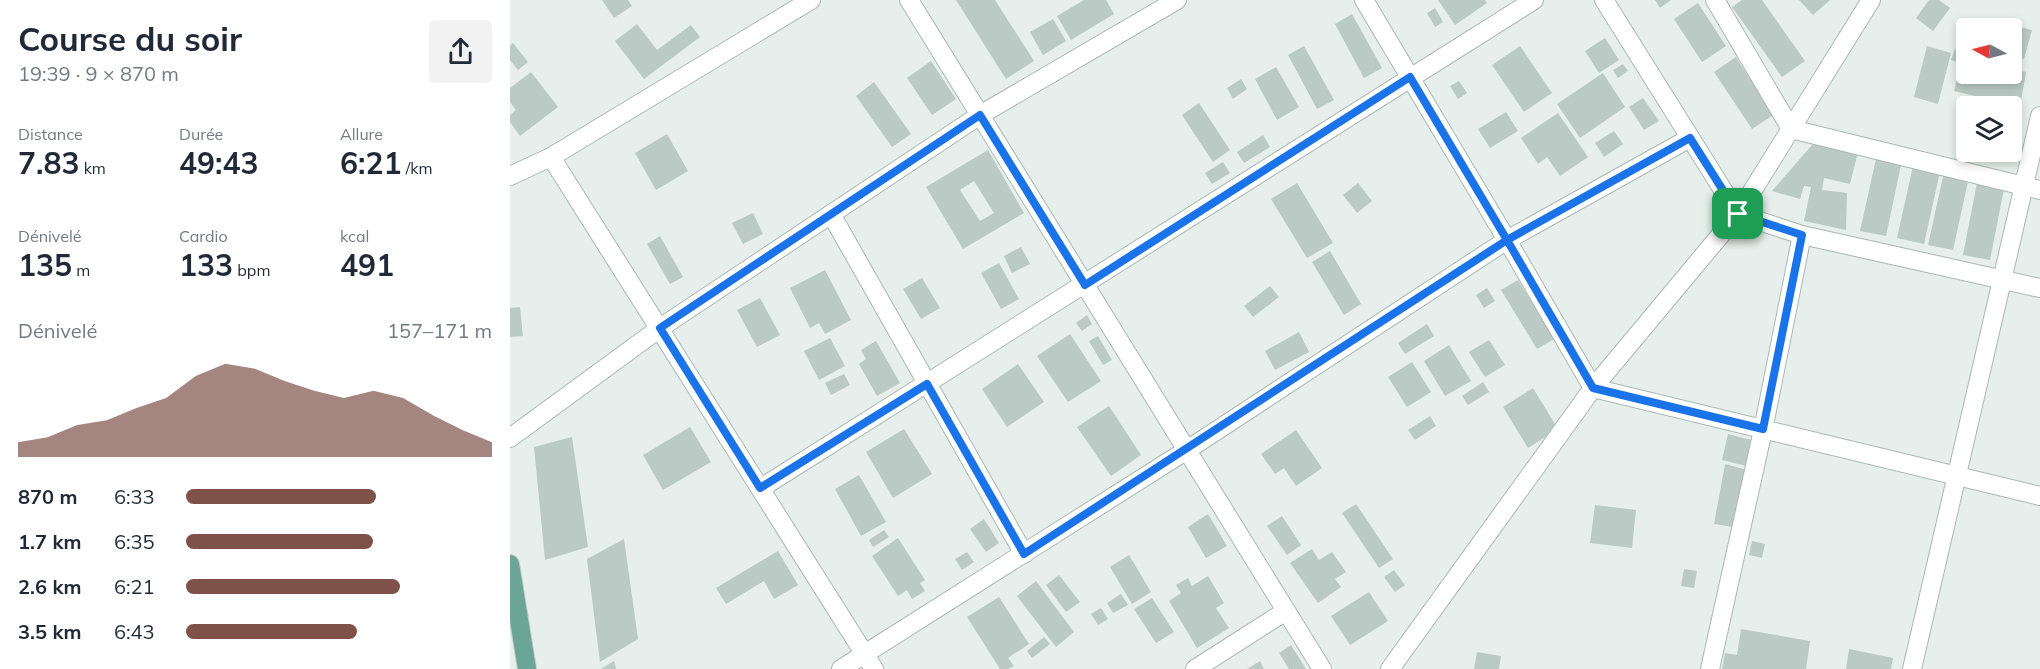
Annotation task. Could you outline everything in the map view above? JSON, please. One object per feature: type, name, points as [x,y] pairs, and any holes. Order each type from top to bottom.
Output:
[{"type":"main road","points":[[510,564],[527,669]]},
{"type":"street","points":[[510,176],[552,157],[811,0]]},
{"type":"street","points":[[909,0],[1322,669]]},
{"type":"street","points":[[510,438],[660,328],[980,115],[1177,0]]},
{"type":"street","points":[[1364,0],[1593,388],[2040,496]]},
{"type":"street","points":[[760,488],[1534,0]]},
{"type":"street","points":[[1604,0],[1738,214],[1802,235],[2040,288]]},
{"type":"street","points":[[1714,0],[1791,129],[2031,188]]},
{"type":"street","points":[[1390,669],[1593,388],[1738,214],[1871,0]]},
{"type":"street","points":[[1912,669],[2002,280],[2031,188],[2040,116]]},
{"type":"street","points":[[841,669],[870,662],[1024,554],[1507,240],[1690,138]]},
{"type":"street","points":[[552,157],[870,662]]},
{"type":"street","points":[[831,214],[1024,554]]},
{"type":"street","points":[[1710,669],[1763,429],[1802,235]]},
{"type":"street","points":[[1195,669],[1286,611]]},
{"type":"building","points":[[602,0],[628,0],[632,6],[614,18]]},
{"type":"building","points":[[956,0],[995,0],[1034,61],[1006,79]]},
{"type":"building","points":[[1084,0],[1106,0],[1114,14],[1071,40],[1057,16]]},
{"type":"building","points":[[1438,0],[1485,0],[1487,3],[1455,25]]},
{"type":"building","points":[[1655,0],[1671,0],[1660,8]]},
{"type":"building","points":[[1742,0],[1762,0],[1805,61],[1782,77],[1732,7]]},
{"type":"building","points":[[1799,0],[1830,0],[1813,15]]},
{"type":"building","points":[[1929,0],[1939,0],[1950,8],[1933,31],[1916,18]]},
{"type":"building","points":[[1698,3],[1726,46],[1702,62],[1674,19]]},
{"type":"building","points":[[1435,8],[1443,22],[1435,27],[1427,13]]},
{"type":"building","points":[[1352,14],[1382,68],[1364,78],[1335,24]]},
{"type":"building","points":[[1053,19],[1066,41],[1043,55],[1030,32]]},
{"type":"building","points":[[637,24],[657,50],[691,25],[700,37],[644,79],[615,41]]},
{"type":"building","points":[[2022,28],[2032,30],[2024,59],[2022,58]]},
{"type":"building","points":[[1605,38],[1619,60],[1599,73],[1585,51]]},
{"type":"building","points":[[513,43],[528,62],[518,70],[510,60],[510,46]]},
{"type":"building","points":[[1304,46],[1334,100],[1317,109],[1288,55]]},
{"type":"building","points":[[1520,46],[1552,93],[1524,112],[1492,65]]},
{"type":"building","points":[[1927,46],[1951,53],[1938,104],[1914,97]]},
{"type":"building","points":[[1955,49],[1956,49],[1956,62],[1951,60]]},
{"type":"building","points":[[1736,57],[1773,115],[1752,129],[1714,72]]},
{"type":"building","points":[[931,61],[956,99],[932,115],[907,78]]},
{"type":"building","points":[[1623,64],[1628,71],[1618,78],[1613,70]]},
{"type":"building","points":[[1276,67],[1299,107],[1277,120],[1255,79]]},
{"type":"building","points":[[2022,71],[2026,72],[2022,96],[1975,96],[1954,91],[1956,83],[2022,84]]},
{"type":"building","points":[[531,72],[558,107],[520,136],[510,122],[510,115],[516,110],[510,102],[510,88]]},
{"type":"building","points":[[1603,73],[1625,107],[1580,138],[1557,104]]},
{"type":"building","points":[[1241,79],[1247,89],[1233,99],[1227,88]]},
{"type":"building","points":[[1459,81],[1467,93],[1458,99],[1450,86]]},
{"type":"building","points":[[874,82],[911,134],[892,147],[856,96]]},
{"type":"building","points":[[1643,98],[1659,121],[1644,130],[1629,107]]},
{"type":"building","points":[[1199,103],[1230,150],[1213,162],[1182,115]]},
{"type":"building","points":[[1506,112],[1518,131],[1490,148],[1478,129]]},
{"type":"building","points":[[1558,113],[1588,157],[1560,176],[1547,157],[1538,164],[1521,138]]},
{"type":"building","points":[[1614,131],[1623,144],[1604,157],[1595,143]]},
{"type":"building","points":[[667,134],[688,171],[656,190],[635,153]]},
{"type":"building","points":[[1263,135],[1270,147],[1244,163],[1237,152]]},
{"type":"building","points":[[1813,144],[1859,148],[1850,184],[1824,178],[1822,190],[1847,193],[1846,230],[1804,221],[1811,187],[1804,186],[1800,199],[1772,191]]},
{"type":"building","points":[[988,150],[1024,213],[963,249],[926,187]],"holes":[[[974,181],[994,213],[980,221],[960,190]]]},
{"type":"building","points":[[1876,159],[1901,165],[1886,236],[1860,231]]},
{"type":"building","points":[[1223,162],[1230,173],[1212,184],[1205,173]]},
{"type":"building","points":[[1913,166],[1940,172],[1924,244],[1897,238]]},
{"type":"building","points":[[1944,172],[1969,177],[1953,250],[1928,245]]},
{"type":"building","points":[[1297,183],[1333,243],[1307,258],[1271,199]]},
{"type":"building","points":[[1358,183],[1372,201],[1357,213],[1343,195]]},
{"type":"building","points":[[1977,183],[2004,189],[1990,260],[1963,255]]},
{"type":"building","points":[[753,213],[763,234],[743,244],[732,223]]},
{"type":"building","points":[[660,236],[683,277],[670,284],[647,244]]},
{"type":"building","points":[[1021,247],[1030,264],[1012,273],[1004,256]]},
{"type":"building","points":[[1330,251],[1361,304],[1344,315],[1312,262]]},
{"type":"building","points":[[999,263],[1019,299],[1001,309],[981,273]]},
{"type":"building","points":[[825,270],[851,320],[825,334],[819,323],[810,328],[790,288]]},
{"type":"building","points":[[922,278],[940,308],[921,319],[903,289]]},
{"type":"building","points":[[1518,280],[1554,339],[1537,349],[1501,290]]},
{"type":"building","points":[[1270,286],[1279,297],[1253,317],[1244,306]]},
{"type":"building","points":[[1487,288],[1495,301],[1484,308],[1476,295]]},
{"type":"building","points":[[760,298],[780,335],[757,347],[737,310]]},
{"type":"building","points":[[520,307],[523,336],[510,337],[510,308]]},
{"type":"building","points":[[1087,315],[1092,324],[1082,331],[1076,323]]},
{"type":"building","points":[[1427,324],[1434,336],[1405,354],[1398,343]]},
{"type":"building","points":[[1299,332],[1309,352],[1275,370],[1265,351]]},
{"type":"building","points":[[1070,334],[1101,381],[1068,402],[1037,356]]},
{"type":"building","points":[[1098,336],[1112,360],[1103,365],[1089,341]]},
{"type":"building","points":[[830,338],[845,366],[819,380],[804,351]]},
{"type":"building","points":[[1489,340],[1505,365],[1485,377],[1469,352]]},
{"type":"building","points":[[876,341],[900,383],[877,396],[859,364],[866,359],[861,350]]},
{"type":"building","points":[[1449,345],[1471,381],[1445,396],[1424,361]]},
{"type":"building","points":[[1412,362],[1431,392],[1407,407],[1388,377]]},
{"type":"building","points":[[1018,364],[1044,402],[1007,427],[982,389]]},
{"type":"building","points":[[844,374],[850,385],[831,395],[825,383]]},
{"type":"building","points":[[1483,382],[1489,392],[1468,405],[1462,396]]},
{"type":"building","points":[[1533,388],[1558,429],[1528,448],[1503,407]]},
{"type":"building","points":[[1109,406],[1141,455],[1111,476],[1077,427]]},
{"type":"building","points":[[1430,416],[1436,426],[1415,440],[1408,430]]},
{"type":"building","points":[[690,427],[711,462],[663,490],[643,455]]},
{"type":"building","points":[[904,429],[932,474],[893,498],[866,452]]},
{"type":"building","points":[[1296,430],[1322,468],[1296,486],[1284,468],[1275,474],[1261,454]]},
{"type":"building","points":[[1728,434],[1755,441],[1750,467],[1722,460]]},
{"type":"building","points":[[572,437],[588,547],[545,560],[534,447]]},
{"type":"building","points":[[1725,464],[1751,471],[1740,528],[1714,524]]},
{"type":"building","points":[[859,475],[886,522],[861,536],[835,489]]},
{"type":"building","points":[[1356,504],[1393,559],[1379,568],[1342,513]]},
{"type":"building","points":[[1595,505],[1636,510],[1632,548],[1590,543]]},
{"type":"building","points":[[1208,514],[1227,546],[1206,558],[1188,527]]},
{"type":"building","points":[[1282,516],[1301,545],[1287,555],[1267,526]]},
{"type":"building","points":[[984,519],[999,543],[986,552],[970,529]]},
{"type":"building","points":[[884,530],[889,537],[873,547],[869,540]]},
{"type":"building","points":[[898,538],[925,580],[920,583],[925,591],[912,599],[907,590],[898,596],[872,556]]},
{"type":"building","points":[[624,539],[638,639],[600,662],[587,559]]},
{"type":"building","points":[[1752,541],[1765,544],[1762,558],[1749,555]]},
{"type":"building","points":[[1312,549],[1319,560],[1332,552],[1346,572],[1335,579],[1341,587],[1318,603],[1290,563]]},
{"type":"building","points":[[778,551],[798,585],[774,599],[764,581],[726,604],[716,588]]},
{"type":"building","points":[[967,552],[974,562],[962,570],[955,559]]},
{"type":"building","points":[[1129,555],[1151,592],[1132,604],[1110,567]]},
{"type":"building","points":[[1684,569],[1697,571],[1694,588],[1681,586]]},
{"type":"building","points":[[1394,570],[1405,585],[1395,592],[1384,577]]},
{"type":"building","points":[[1059,575],[1080,602],[1066,612],[1046,585]]},
{"type":"building","points":[[1208,576],[1224,603],[1216,608],[1229,628],[1197,648],[1169,601],[1181,593],[1176,585],[1188,578],[1192,586]]},
{"type":"building","points":[[1036,581],[1074,632],[1056,647],[1017,596]]},
{"type":"building","points":[[1369,592],[1388,621],[1350,645],[1331,616]]},
{"type":"building","points":[[1121,594],[1128,605],[1113,613],[1107,603]]},
{"type":"building","points":[[999,597],[1029,644],[1008,658],[1014,666],[1008,669],[1000,669],[967,617]]},
{"type":"building","points":[[1152,598],[1174,632],[1156,643],[1134,609]]},
{"type":"building","points":[[1101,608],[1108,619],[1098,625],[1091,614]]},
{"type":"building","points":[[1741,629],[1810,641],[1806,669],[1722,669],[1725,653],[1737,655]]},
{"type":"building","points":[[1044,637],[1050,644],[1032,658],[1027,651]]},
{"type":"building","points":[[1291,645],[1306,669],[1289,669],[1279,653]]},
{"type":"building","points":[[1849,649],[1893,658],[1891,669],[1846,669]]},
{"type":"building","points":[[1477,652],[1501,656],[1499,669],[1474,669]]},
{"type":"building","points":[[614,661],[616,669],[601,669]]},
{"type":"building","points":[[1260,661],[1264,669],[1247,669]]},
{"type":"route","points":[[1738,214],[1690,138],[1507,240],[1410,77],[1085,285],[980,115],[660,328],[760,488],[927,384],[1024,554],[1507,240],[1593,388],[1763,429],[1802,235],[1738,214]]}]
